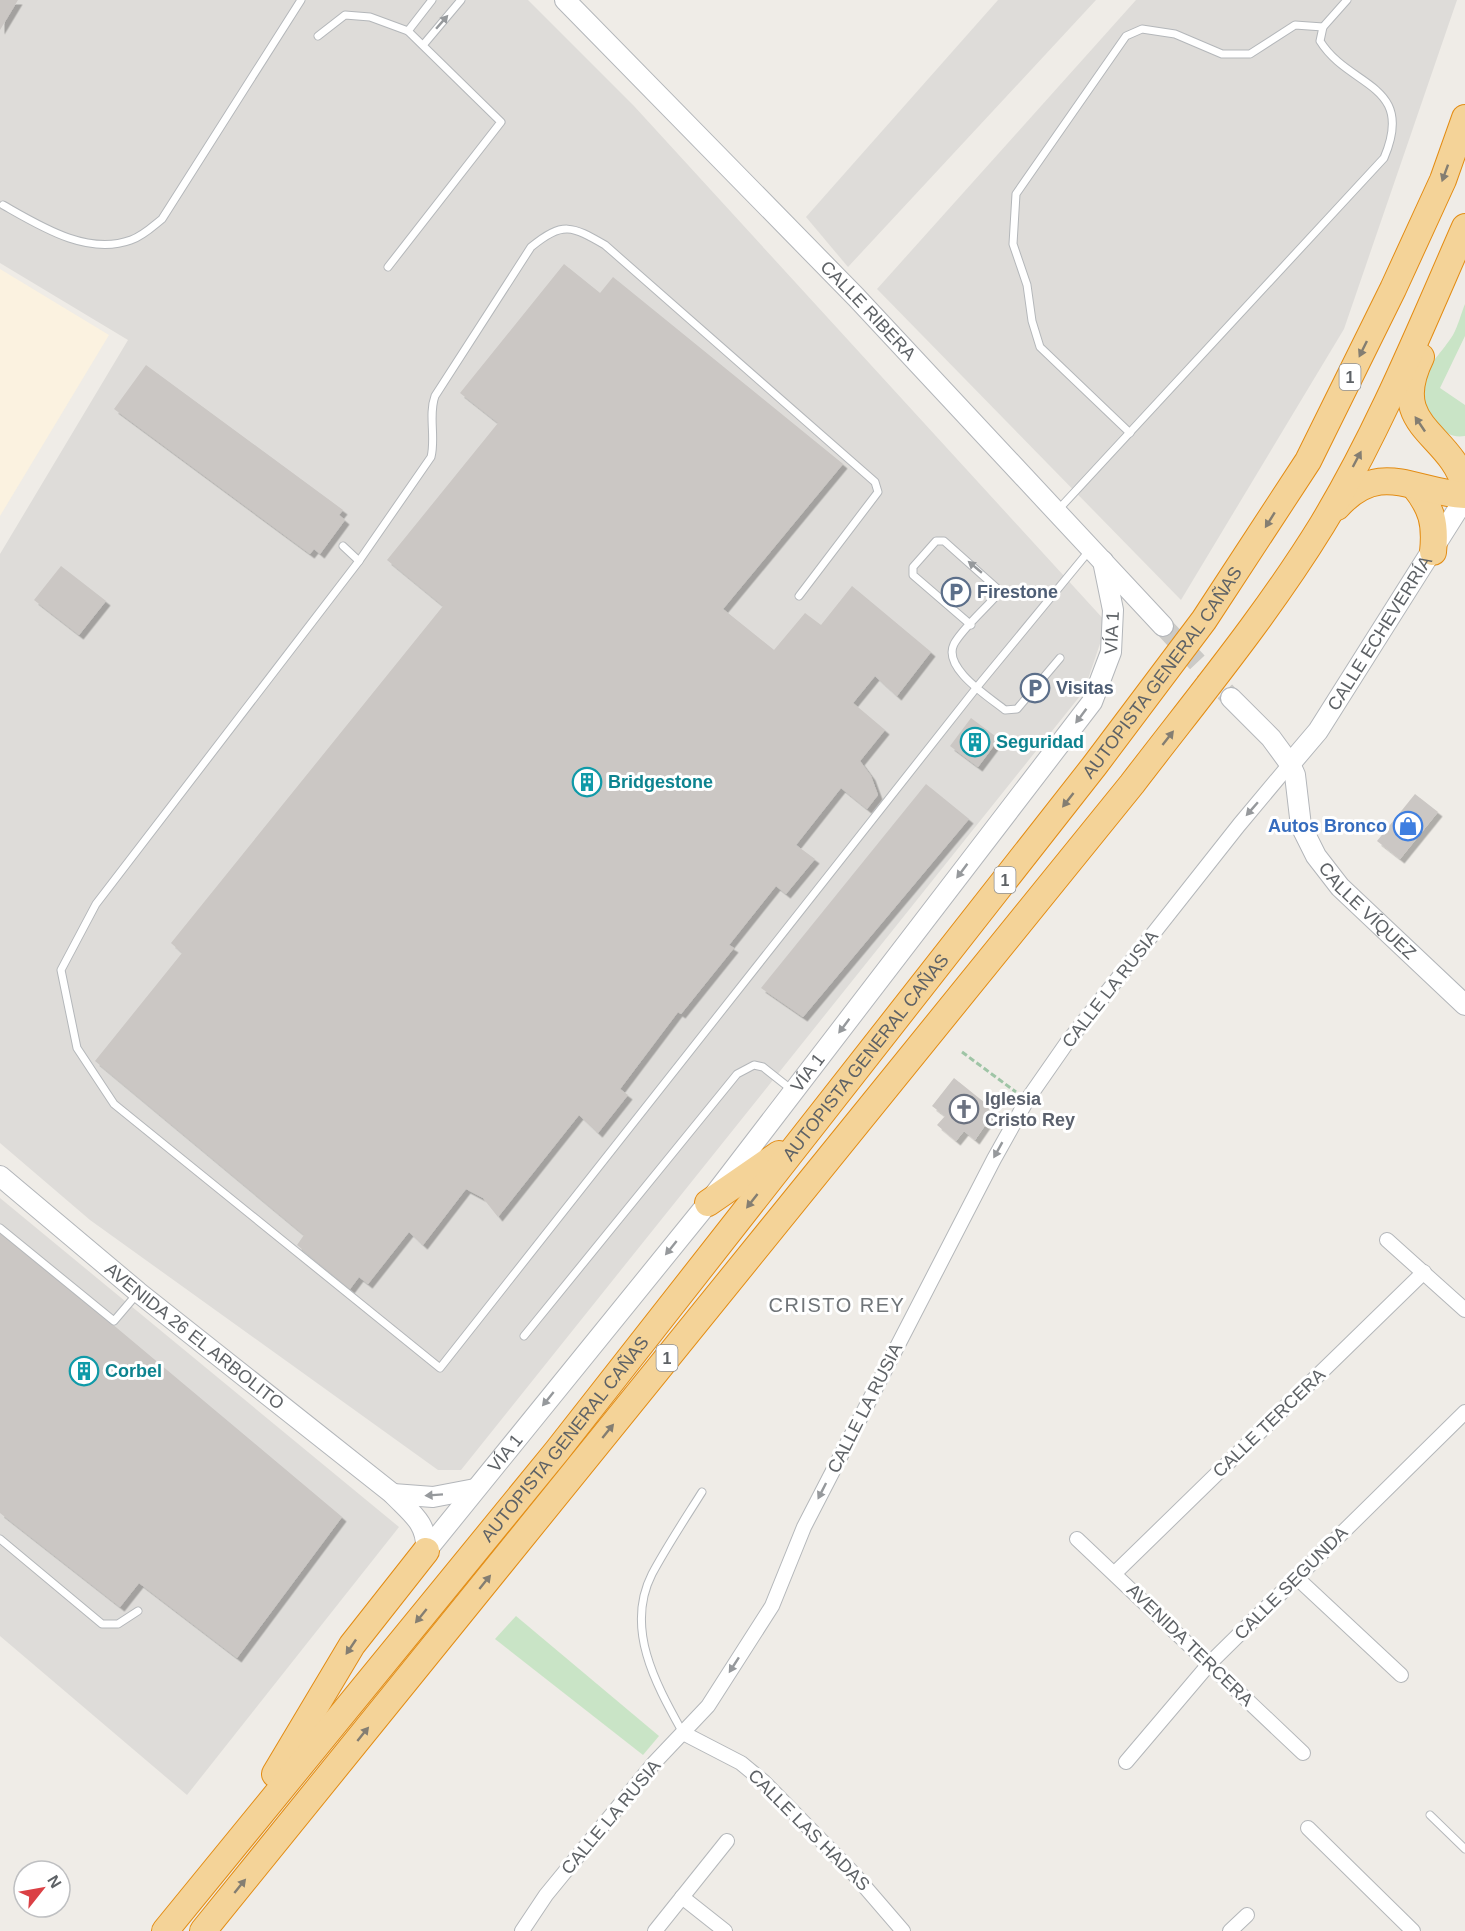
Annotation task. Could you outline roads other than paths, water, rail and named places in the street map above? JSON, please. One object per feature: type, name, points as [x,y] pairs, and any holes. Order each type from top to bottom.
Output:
[{"type":"highway","name":"AUTOPISTA GENERAL CAÑAS","points":[[165,1931],[557,1451],[1102,756],[1204,620],[1308,461],[1443,180],[1465,118]]},
{"type":"highway","name":"AUTOPISTA GENERAL CAÑAS","points":[[203,1931],[1124,794],[1249,633],[1323,523],[1391,394],[1465,227]]},
{"type":"highway","points":[[1465,238],[1438,322],[1418,362],[1413,382],[1413,411],[1419,423],[1455,448],[1465,487]]},
{"type":"highway","points":[[1323,523],[1359,487],[1377,481],[1395,480],[1442,494],[1465,496]]},
{"type":"highway","points":[[1414,486],[1425,499],[1433,515],[1435,531],[1433,552]]},
{"type":"highway","points":[[708,1203],[801,1138]]},
{"type":"highway","points":[[220,1862],[352,1645],[426,1551]]},
{"type":"street","name":"CALLE RIBERA","points":[[565,0],[856,297],[1163,626]]},
{"type":"street","name":"CALLE ECHEVERRÍA","points":[[1290,764],[1318,731],[1433,552],[1465,496]]},
{"type":"street","name":"VÍA 1","points":[[426,1551],[708,1203],[1092,702],[1111,651],[1113,610],[1097,555]]},
{"type":"street","points":[[1231,698],[1271,738],[1290,764]]},
{"type":"street","name":"CALLE VÍQUEZ","points":[[1290,764],[1296,782],[1301,826],[1316,856],[1340,887],[1465,1005]]},
{"type":"street","name":"CALLE LA RUSIA","points":[[522,1931],[554,1886],[654,1763],[708,1706],[772,1606],[809,1518],[994,1159],[1027,1100],[1066,1044],[1290,764]]},
{"type":"street","name":"AVENIDA 26 EL ARBOLITO","points":[[0,1176],[138,1292],[393,1494],[418,1520],[427,1534],[426,1551]]},
{"type":"street","points":[[1388,1240],[1465,1310]]},
{"type":"street","name":"CALLE TERCERA","points":[[1115,1573],[1424,1272]]},
{"type":"street","name":"CALLE SEGUNDA","points":[[1126,1762],[1210,1663],[1465,1412]]},
{"type":"street","points":[[393,1494],[434,1497],[475,1489]]},
{"type":"street","name":"AVENIDA TERCERA","points":[[1077,1539],[1303,1753]]},
{"type":"street","points":[[1297,1578],[1401,1676]]},
{"type":"street","name":"CALLE LAS HADAS","points":[[683,1733],[741,1763],[764,1782],[881,1903],[903,1931]]},
{"type":"street","points":[[1308,1828],[1413,1931]]},
{"type":"street","points":[[655,1931],[727,1841]]},
{"type":"street","points":[[682,1897],[725,1931]]},
{"type":"street","points":[[1230,1931],[1247,1915]]},
{"type":"lane","points":[[3,205],[51,232],[85,242],[112,245],[144,234],[162,219],[301,0]]},
{"type":"lane","points":[[408,31],[432,0]]},
{"type":"lane","points":[[424,44],[461,0]]},
{"type":"lane","points":[[1057,512],[1384,158],[1390,143],[1392,124],[1390,107],[1378,91],[1329,56],[1320,41],[1323,27],[1347,0]]},
{"type":"lane","points":[[318,36],[345,15],[370,17],[408,31],[424,44],[501,122],[388,267]]},
{"type":"lane","points":[[1130,433],[1040,347],[1032,321],[1027,285],[1013,244],[1016,194],[1126,36],[1142,29],[1175,34],[1222,54],[1250,54],[1295,25],[1323,27]]},
{"type":"lane","points":[[799,596],[878,492],[875,482],[605,245],[581,231],[563,227],[548,233],[531,247],[435,396],[432,404],[434,445],[431,458],[359,561],[96,904],[61,970],[77,1048],[114,1104],[440,1368],[977,687],[1097,555]]},
{"type":"lane","points":[[971,626],[913,575],[913,567],[936,541],[944,541],[999,590],[971,626],[954,645],[952,656],[957,669],[1005,710],[1011,711],[1017,709],[1060,658]]},
{"type":"lane","points":[[343,546],[359,561]]},
{"type":"lane","points":[[524,1336],[737,1074],[754,1065],[763,1067],[794,1091]]},
{"type":"lane","points":[[0,1228],[114,1322],[138,1292]]},
{"type":"lane","points":[[683,1733],[654,1679],[642,1640],[641,1625],[651,1576],[702,1492]]},
{"type":"lane","points":[[0,1539],[102,1624],[118,1624],[138,1611]]},
{"type":"lane","points":[[1430,1815],[1465,1849]]},
{"type":"tunnel","points":[[1163,626],[1231,698]]},
{"type":"place","name":"Firestone","points":[[956,592]]},
{"type":"place","name":"Visitas","points":[[1035,688]]},
{"type":"place","name":"Seguridad","points":[[975,742]]},
{"type":"place","name":"Bridgestone","points":[[587,782]]},
{"type":"place","name":"Autos Bronco","points":[[1408,826]]},
{"type":"place","name":"Iglesia Cristo Rey","points":[[964,1109]]},
{"type":"place","name":"Corbel","points":[[84,1371]]},
{"type":"district","name":"CRISTO REY","points":[[837,1305]]}]
